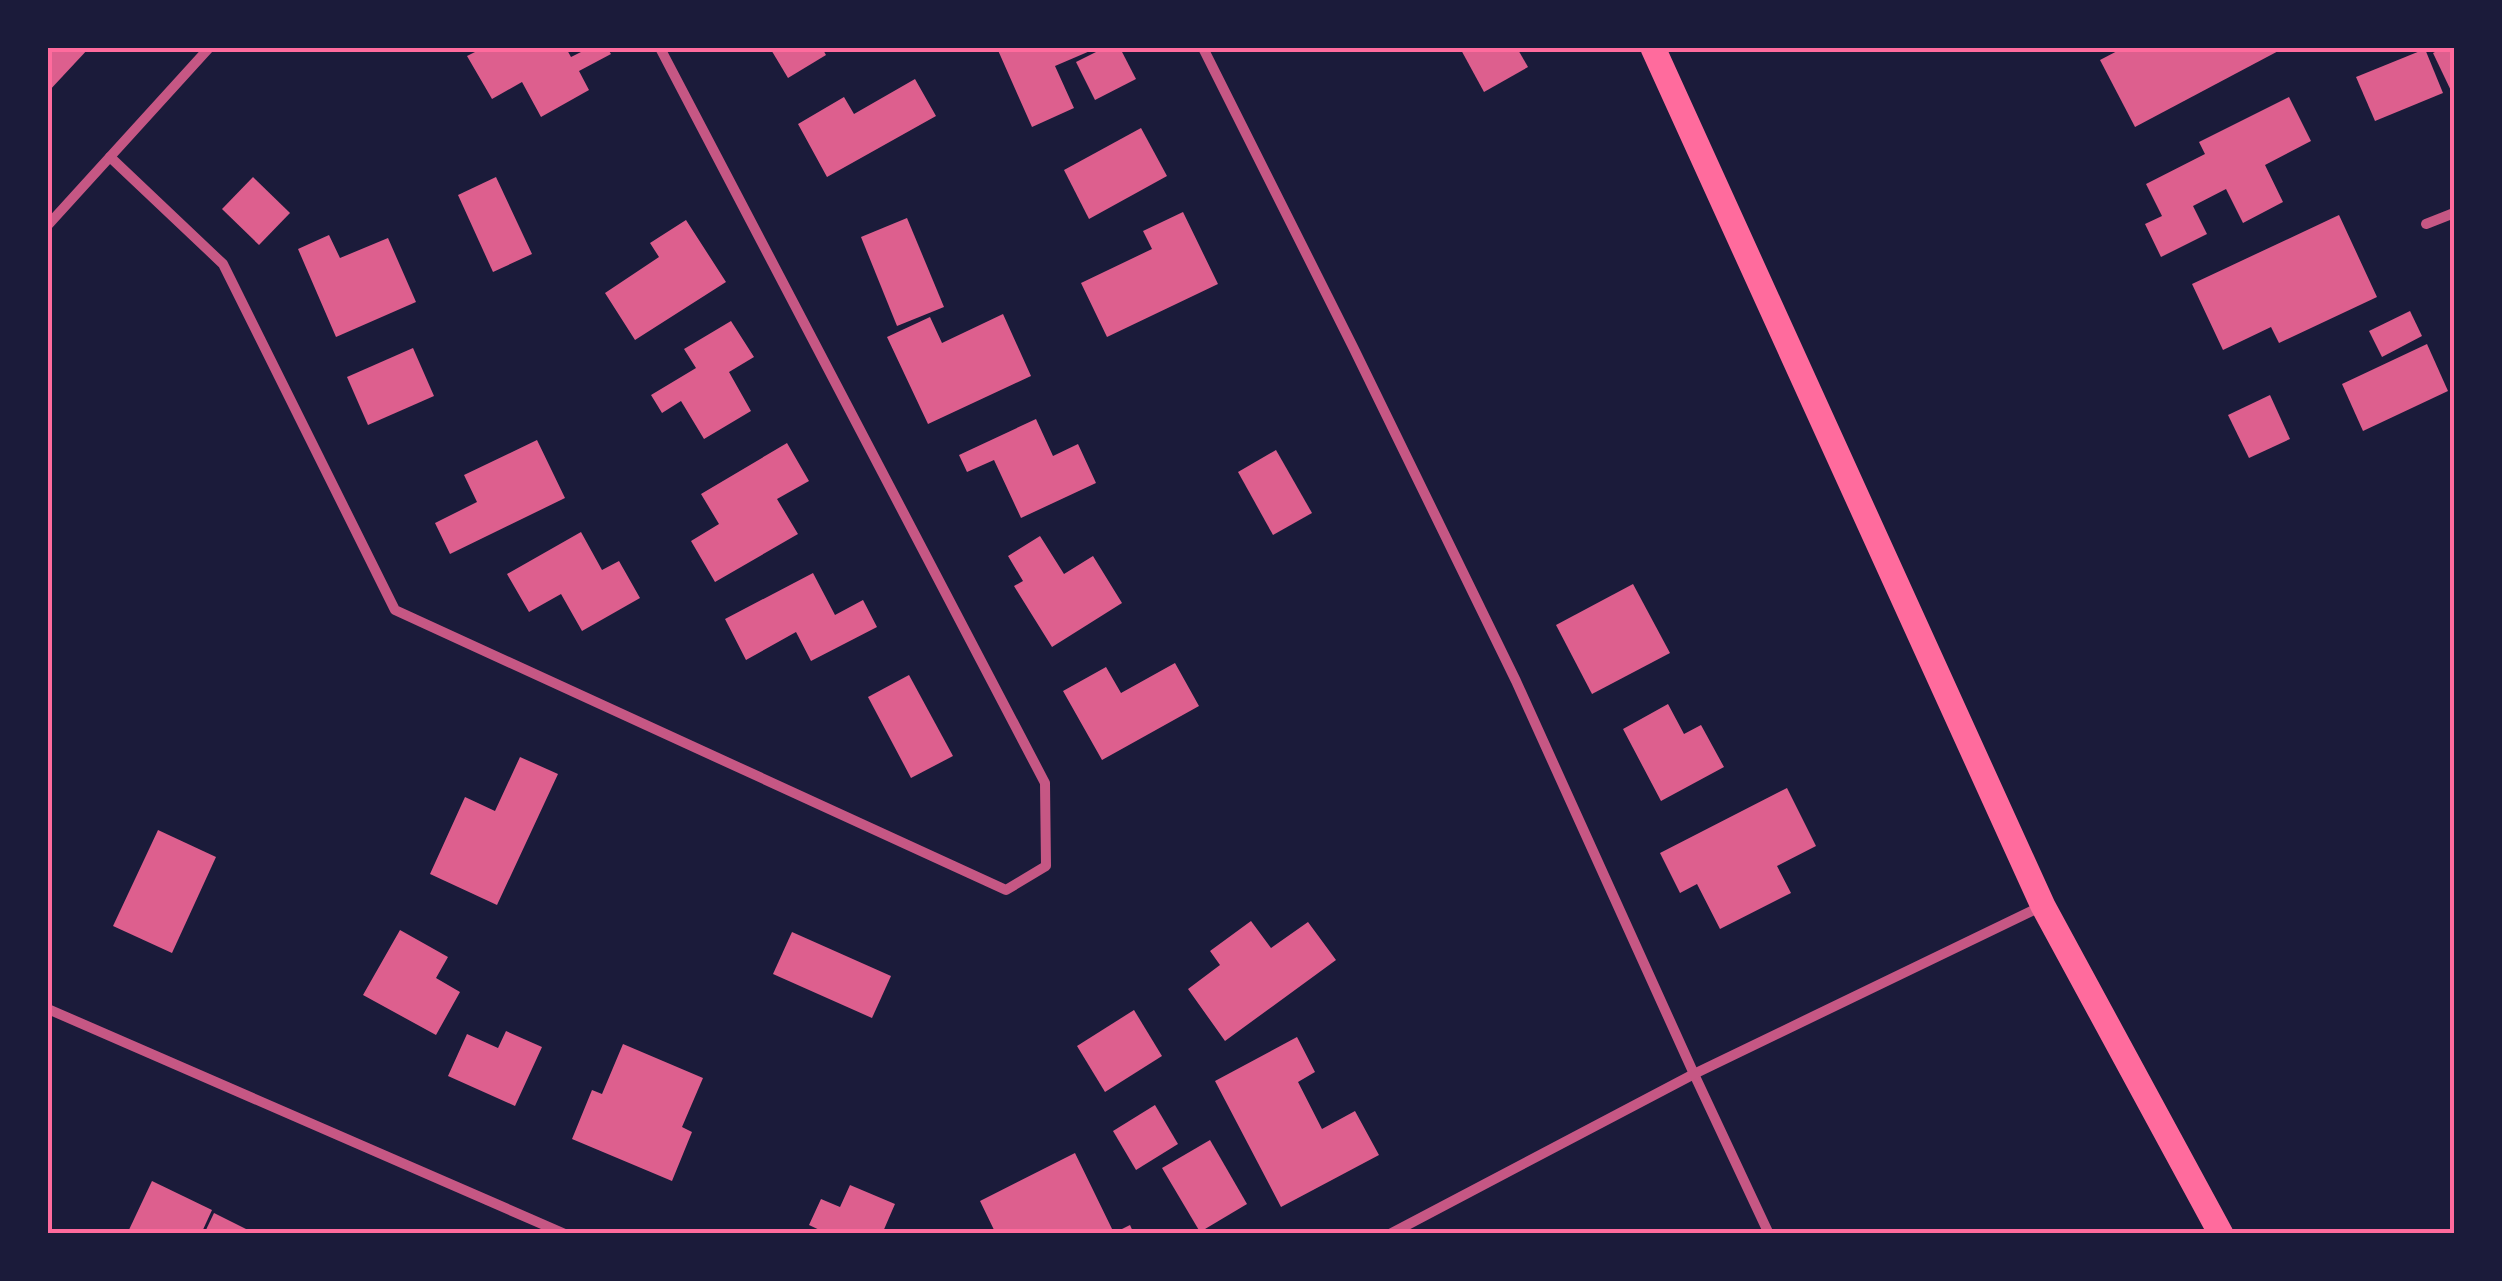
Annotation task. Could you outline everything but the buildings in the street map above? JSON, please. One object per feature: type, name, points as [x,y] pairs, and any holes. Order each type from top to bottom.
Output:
[{"type":"main road","points":[[1653,48],[2043,906],[2222,1234]]},
{"type":"street","points":[[48,225],[210,48]]},
{"type":"street","points":[[110,157],[223,264],[396,610],[1006,890],[1046,866],[1046,784],[660,48]]},
{"type":"street","points":[[1202,48],[1516,680],[1769,1234]]},
{"type":"street","points":[[2426,224],[2454,213]]},
{"type":"street","points":[[1390,1234],[1694,1074],[2043,906]]},
{"type":"street","points":[[48,1009],[565,1234]]}]
